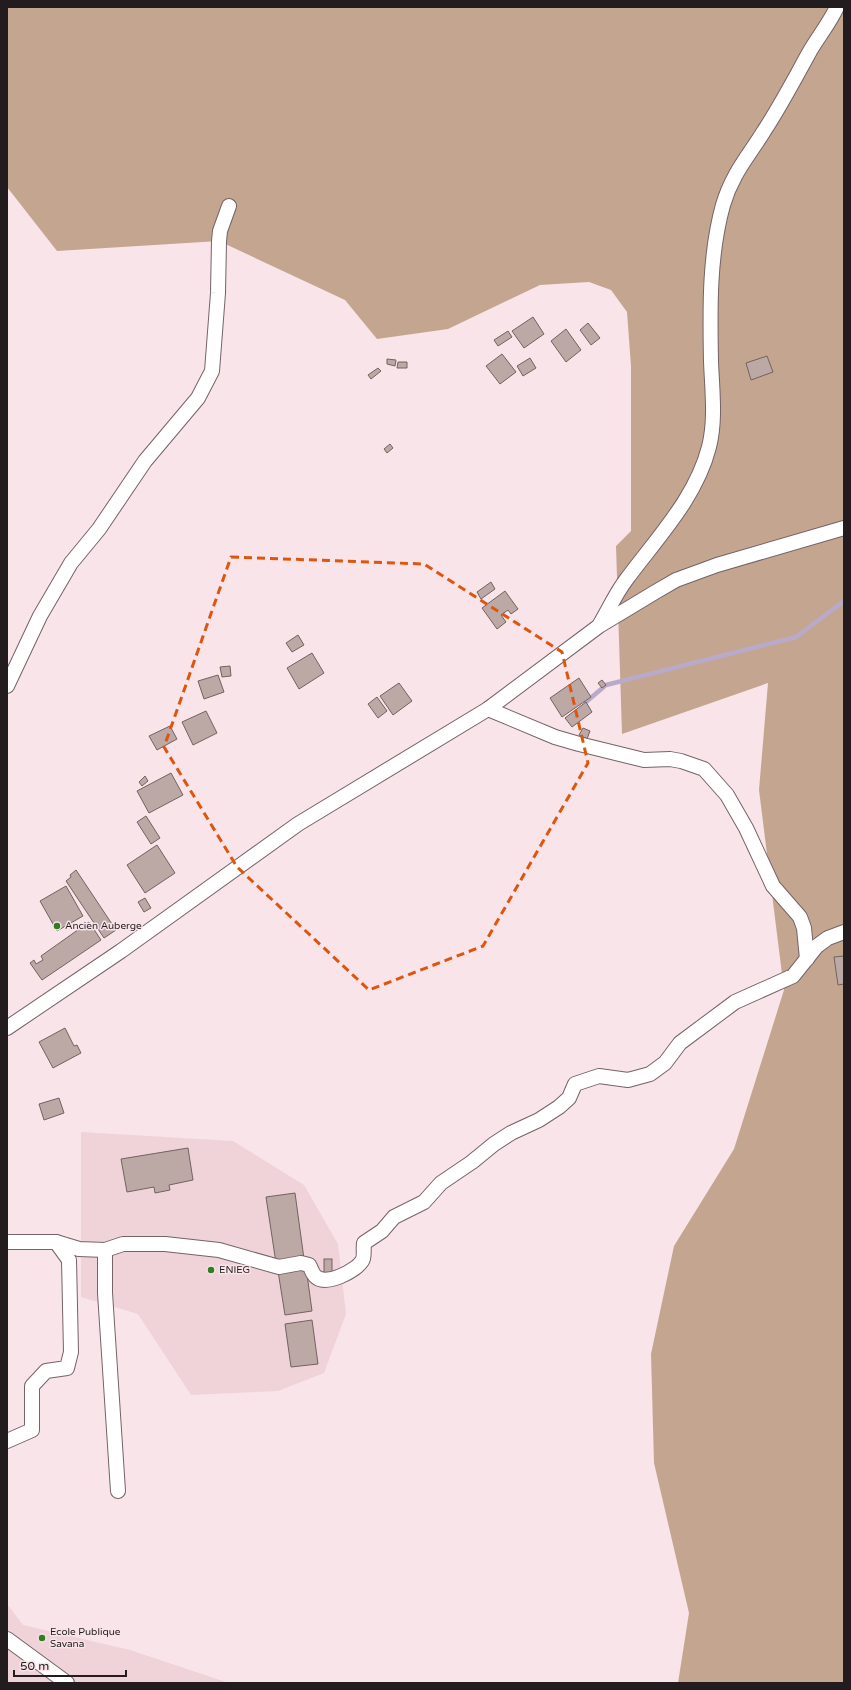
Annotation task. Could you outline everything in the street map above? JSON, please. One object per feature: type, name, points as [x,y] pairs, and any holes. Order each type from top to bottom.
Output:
[{"type":"street","points":[[599,626],[625,582],[692,490],[701,471],[709,446],[713,418],[711,281],[723,206],[737,170],[759,139],[788,92],[811,49],[830,21],[837,7]]},
{"type":"street","points":[[7,686],[40,616],[67,570],[100,529],[145,461],[198,398],[209,380],[212,371],[218,293],[220,231],[229,206]]},
{"type":"street","points":[[7,1028],[109,960],[298,824],[488,709],[599,626],[676,580],[717,565],[844,528]]},
{"type":"street","points":[[488,709],[555,737],[579,744],[640,759],[681,761],[704,770],[727,795],[746,828],[773,886],[800,916],[804,928],[807,959]]},
{"type":"street","points":[[7,1242],[56,1242],[79,1249],[105,1250],[123,1244],[165,1244],[219,1250],[279,1267],[301,1263],[309,1264],[315,1276],[323,1280],[330,1280],[341,1276],[362,1262],[364,1258],[364,1243],[382,1231],[394,1217],[424,1202],[441,1183],[472,1162],[494,1144],[511,1133],[539,1120],[559,1107],[570,1098],[575,1084],[599,1076],[628,1080],[650,1074],[665,1063],[680,1043],[735,1002],[793,976],[817,946],[828,938],[844,932]]},
{"type":"street","points":[[7,1440],[32,1430],[32,1386],[46,1371],[67,1368],[71,1352],[69,1260],[56,1242]]},
{"type":"street","points":[[105,1250],[105,1293],[118,1491]]},
{"type":"street","points":[[7,1639],[67,1683]]},
{"type":"highlighted area","points":[[231,557],[424,564],[562,652],[588,763],[483,946],[369,990],[237,867],[164,747]]},
{"type":"shaded area","points":[[7,7],[844,7],[844,1683],[678,1683],[689,1613],[654,1463],[651,1354],[674,1246],[734,1149],[784,990],[759,790],[768,683],[622,734],[616,546],[631,531],[631,366],[627,312],[611,290],[589,282],[540,285],[448,329],[377,339],[345,300],[219,241],[57,251],[7,187]]},
{"type":"shaded area","name":"ENIEG","points":[[81,1132],[233,1141],[304,1185],[338,1244],[346,1314],[324,1373],[278,1391],[191,1395],[138,1314],[81,1297]]},
{"type":"shaded area","name":"Ecole Publique Savana","points":[[7,1604],[23,1625],[130,1650],[229,1683],[7,1683]]},
{"type":"building","points":[[533,317],[544,334],[524,348],[512,331]]},
{"type":"building","points":[[588,323],[600,338],[591,345],[580,330]]},
{"type":"building","points":[[566,329],[581,350],[566,362],[551,341]]},
{"type":"building","points":[[508,331],[512,337],[498,346],[494,340]]},
{"type":"building","points":[[502,354],[516,372],[500,384],[486,366]]},
{"type":"building","points":[[767,356],[773,372],[751,380],[746,363]]},
{"type":"building","points":[[530,358],[536,368],[523,376],[517,366]]},
{"type":"building","points":[[387,359],[396,360],[395,366],[387,364]]},
{"type":"building","points":[[398,362],[407,362],[407,368],[397,368]]},
{"type":"building","points":[[378,368],[381,371],[371,379],[368,375]]},
{"type":"building","points":[[390,444],[393,448],[387,453],[384,449]]},
{"type":"building","points":[[491,582],[495,589],[481,599],[477,592]]},
{"type":"building","points":[[505,591],[518,609],[511,614],[508,610],[501,615],[506,622],[497,629],[482,608]]},
{"type":"building","points":[[298,635],[304,645],[292,652],[286,643]]},
{"type":"building","points":[[312,653],[324,673],[299,689],[287,668]]},
{"type":"building","points":[[230,666],[231,676],[222,677],[220,667]]},
{"type":"building","points":[[218,675],[224,692],[204,699],[198,681]]},
{"type":"building","points":[[579,678],[591,697],[562,717],[550,698]]},
{"type":"building","points":[[602,680],[606,685],[602,688],[598,683]]},
{"type":"building","points":[[399,683],[412,701],[393,715],[380,696]]},
{"type":"building","points":[[377,697],[387,711],[378,718],[368,704]]},
{"type":"building","points":[[586,702],[592,712],[572,727],[565,718]]},
{"type":"building","points":[[206,711],[217,733],[193,745],[182,722]]},
{"type":"building","points":[[170,726],[177,739],[157,750],[149,736]]},
{"type":"building","points":[[583,728],[590,731],[587,739],[579,735]]},
{"type":"building","points":[[171,773],[183,795],[149,813],[137,791]]},
{"type":"building","points":[[145,776],[148,781],[142,786],[139,782]]},
{"type":"building","points":[[146,816],[160,838],[151,844],[137,822]]},
{"type":"building","points":[[157,845],[175,873],[145,893],[127,865]]},
{"type":"building","points":[[76,870],[116,930],[104,938],[66,881]]},
{"type":"building","points":[[66,886],[83,916],[57,931],[40,901]]},
{"type":"building","points":[[145,898],[151,908],[144,912],[138,902]]},
{"type":"building","points":[[89,922],[101,940],[42,980],[30,963],[34,960],[36,964],[43,960],[41,956]]},
{"type":"building","points":[[844,956],[844,984],[838,985],[834,957]]},
{"type":"building","points":[[65,1028],[74,1046],[77,1045],[81,1053],[53,1068],[39,1042]]},
{"type":"building","points":[[59,1098],[64,1113],[44,1120],[39,1104]]},
{"type":"building","points":[[188,1148],[193,1180],[169,1185],[170,1190],[155,1193],[154,1187],[127,1192],[121,1159]]},
{"type":"building","points":[[295,1193],[304,1259],[276,1263],[266,1197]]},
{"type":"building","points":[[324,1259],[332,1259],[332,1276],[324,1276]]},
{"type":"building","points":[[306,1267],[312,1311],[285,1315],[278,1271]]},
{"type":"building","points":[[312,1320],[318,1364],[291,1367],[285,1324]]},
{"type":"waterway","points":[[586,702],[606,685],[796,637],[844,601]]},
{"type":"place","name":"Ancien Auberge","points":[[57,926]]},
{"type":"place","name":"ENIEG","points":[[211,1270]]},
{"type":"place","name":"Ecole Publique Savana","points":[[42,1638]]}]
